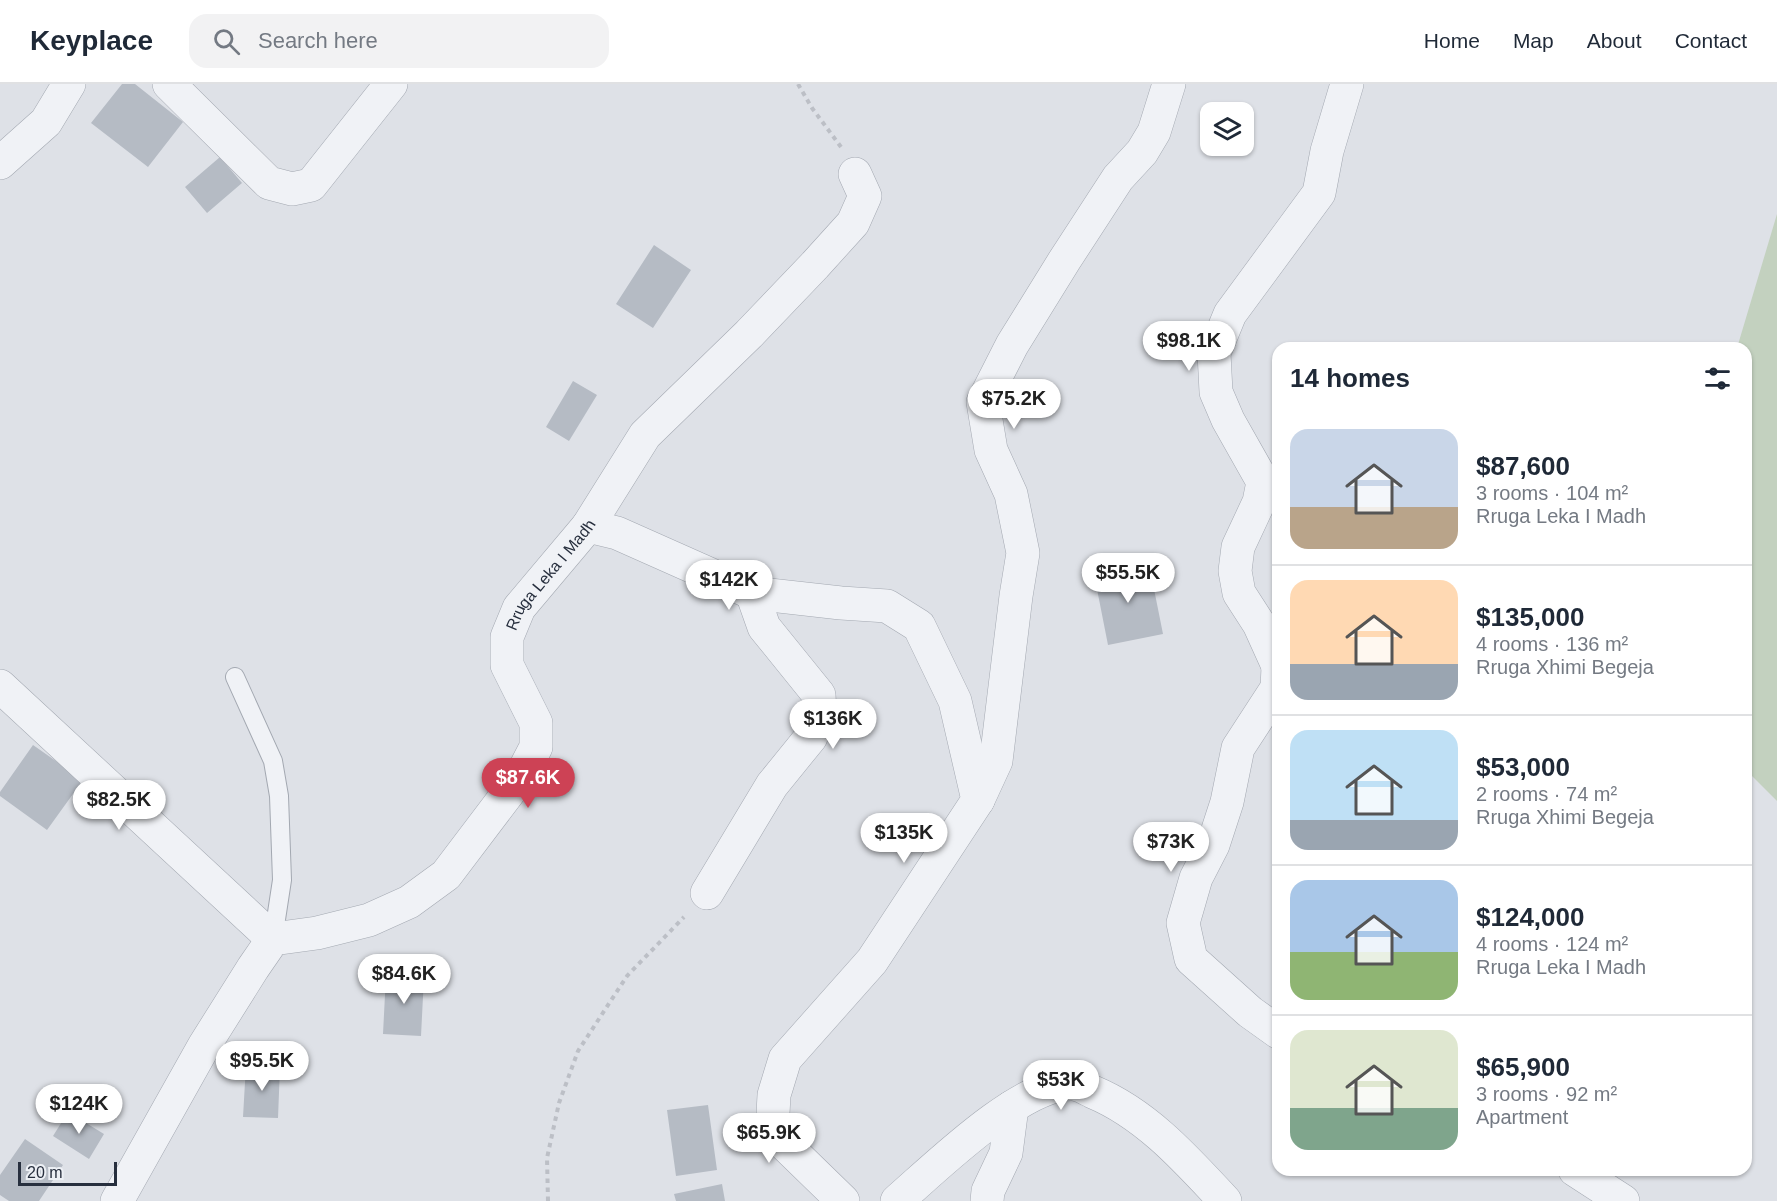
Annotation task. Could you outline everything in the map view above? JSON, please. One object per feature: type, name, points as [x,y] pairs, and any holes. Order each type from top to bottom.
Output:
[{"type":"street","points":[[0,163],[46,122],[69,84]]},
{"type":"street","points":[[169,84],[269,183],[291,189],[311,185],[391,84]]},
{"type":"street","points":[[843,1201],[772,1132],[774,1095],[785,1059],[872,961],[978,800],[996,761],[1023,553],[1011,494],[992,450],[983,402],[1012,345],[1064,261],[1118,178],[1142,152],[1154,132],[1169,84]]},
{"type":"street","points":[[1272,653],[1259,624],[1239,593],[1235,572],[1238,547],[1259,502],[1263,482],[1228,420],[1216,392],[1214,353],[1230,314],[1319,193],[1327,151],[1347,84]]},
{"type":"street","name":"Rruga Leka I Madh","points":[[273,939],[317,933],[369,920],[409,902],[446,875],[521,776],[536,747],[536,723],[507,665],[507,637],[519,608],[588,526],[645,435],[749,334],[853,223],[865,196],[855,174]]},
{"type":"street","points":[[588,526],[617,533],[752,593],[887,606],[919,626],[956,701],[978,800]]},
{"type":"street","points":[[707,893],[772,785],[811,737],[820,712],[819,695],[764,627],[752,593]]},
{"type":"street","points":[[0,686],[273,939],[204,1046],[117,1201]]},
{"type":"street","points":[[1272,696],[1238,748],[1227,802],[1213,845],[1196,878],[1183,923],[1191,959],[1250,1012],[1272,1028]]},
{"type":"street","points":[[897,1201],[995,1117],[1052,1086],[1074,1084],[1115,1101],[1176,1148],[1225,1201]]},
{"type":"street","points":[[987,1201],[988,1191],[1006,1154],[1012,1107]]},
{"type":"street","points":[[1584,1176],[1623,1201]]},
{"type":"lane","points":[[235,677],[273,761],[279,796],[282,880],[273,939]]},
{"type":"path","points":[[798,84],[812,108],[835,137],[855,174]]},
{"type":"path","points":[[548,1201],[547,1158],[560,1103],[578,1051],[627,976],[707,893]]},
{"type":"green space","points":[[1777,214],[1777,801],[1752,776],[1752,342],[1739,342]]},
{"type":"building","points":[[122,84],[135,84],[183,122],[148,167],[91,123]]},
{"type":"building","points":[[220,157],[242,183],[207,213],[185,187]]},
{"type":"building","points":[[654,245],[691,270],[653,328],[616,304]]},
{"type":"building","points":[[573,381],[597,395],[569,441],[546,427]]},
{"type":"building","points":[[1149,564],[1163,634],[1108,645],[1094,574]]},
{"type":"building","points":[[33,745],[83,780],[47,830],[0,796],[0,792]]},
{"type":"building","points":[[386,975],[424,977],[421,1036],[383,1034]]},
{"type":"building","points":[[246,1065],[280,1067],[278,1118],[243,1117]]},
{"type":"building","points":[[708,1105],[717,1170],[676,1176],[667,1110]]},
{"type":"building","points":[[68,1112],[104,1134],[89,1159],[53,1136]]},
{"type":"building","points":[[25,1139],[63,1165],[39,1201],[9,1201],[0,1195],[0,1175]]},
{"type":"building","points":[[722,1184],[725,1201],[676,1201],[674,1194]]}]
